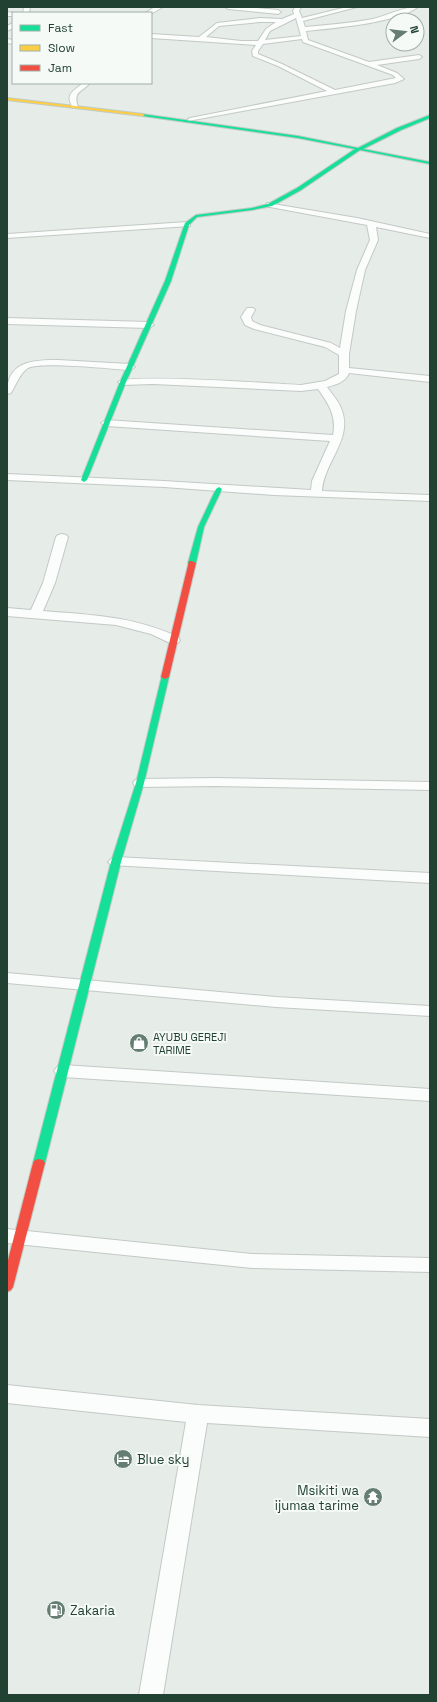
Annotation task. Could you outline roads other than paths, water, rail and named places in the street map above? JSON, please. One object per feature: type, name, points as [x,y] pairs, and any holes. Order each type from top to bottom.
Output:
[{"type":"main road","points":[[7,99],[190,120],[362,148],[430,162]]},
{"type":"main road","points":[[84,480],[122,382],[168,281],[187,224],[196,216],[252,209],[270,205],[299,190],[345,157],[392,132],[430,116]]},
{"type":"main road","points":[[7,1287],[13,1236],[63,1071],[116,862],[140,783],[193,557],[201,527],[219,489]]},
{"type":"street","points":[[150,12],[160,7]]},
{"type":"street","points":[[228,7],[272,11],[297,17]]},
{"type":"street","points":[[190,120],[293,99],[393,82],[401,78],[400,76],[370,64],[305,41],[303,29],[297,17],[296,11],[298,7]]},
{"type":"street","points":[[303,29],[351,24],[384,17],[415,7]]},
{"type":"street","points":[[334,92],[292,72],[280,64],[255,55],[255,51],[268,30],[283,21],[297,17],[358,8]]},
{"type":"street","points":[[374,14],[384,17]]},
{"type":"street","points":[[200,39],[216,25],[260,20],[283,21]]},
{"type":"street","points":[[152,36],[241,43],[260,43],[304,37]]},
{"type":"street","points":[[370,64],[419,57]]},
{"type":"street","points":[[75,107],[72,98],[73,94],[86,84]]},
{"type":"street","points":[[270,205],[371,223],[430,236]]},
{"type":"street","points":[[122,382],[161,381],[281,388],[321,386],[336,382],[344,375],[344,354],[347,330],[355,292],[361,270],[374,240],[371,223]]},
{"type":"street","points":[[7,236],[187,224]]},
{"type":"street","points":[[250,310],[246,316],[248,323],[257,328],[328,345],[344,354]]},
{"type":"street","points":[[7,321],[149,325]]},
{"type":"street","points":[[7,391],[20,371],[26,366],[32,364],[130,367]]},
{"type":"street","points":[[344,370],[430,379]]},
{"type":"street","points":[[316,494],[317,481],[337,438],[340,426],[336,407],[321,386]]},
{"type":"street","points":[[106,423],[337,438]]},
{"type":"street","points":[[7,477],[84,480],[316,494],[430,498]]},
{"type":"street","points":[[36,614],[49,582],[62,537]]},
{"type":"street","points":[[7,612],[116,621],[155,631],[174,640]]},
{"type":"street","points":[[140,783],[215,782],[430,786]]},
{"type":"street","points":[[116,862],[430,878]]},
{"type":"street","points":[[7,978],[276,1002],[430,1011]]},
{"type":"street","points":[[63,1071],[430,1095]]},
{"type":"street","points":[[13,1236],[252,1261],[430,1265]]},
{"type":"street","points":[[7,1394],[198,1414],[430,1428]]},
{"type":"street","points":[[151,1695],[198,1414]]},
{"type":"place","name":"AYUBU GEREJI TARIME","points":[[139,1043]]},
{"type":"place","name":"Blue sky","points":[[123,1459]]},
{"type":"place","name":"Msikiti wa ijumaa tarime","points":[[373,1497]]},
{"type":"place","name":"Zakaria","points":[[56,1610]]}]
